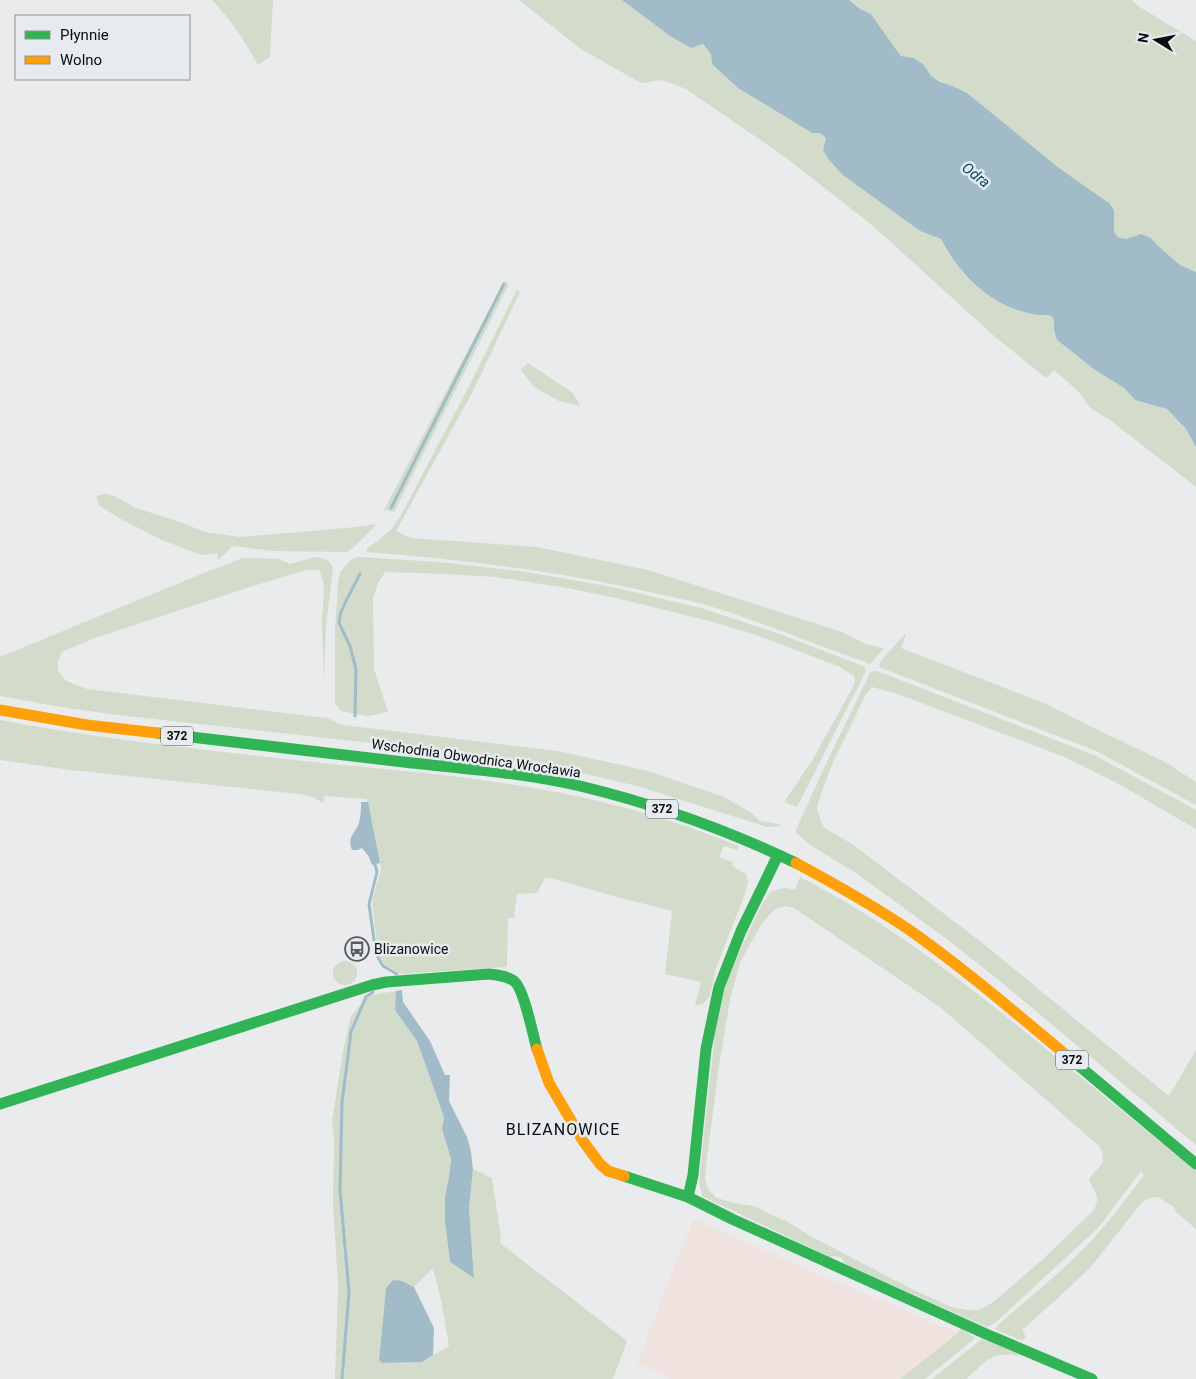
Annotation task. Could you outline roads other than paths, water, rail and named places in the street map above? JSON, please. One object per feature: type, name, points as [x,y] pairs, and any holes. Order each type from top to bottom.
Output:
[{"type":"street","name":"Wschodnia Obwodnica Wrocławia","points":[[0,710],[88,725],[542,779],[610,794],[680,814],[743,838],[805,868],[864,901],[938,950],[1196,1164]]},
{"type":"street","points":[[688,1197],[693,1175],[706,1049],[719,987],[741,931],[778,855]]},
{"type":"street","points":[[0,1104],[372,985],[386,982],[461,976],[490,974],[502,976],[513,980],[519,986],[549,1083],[583,1141],[600,1164],[612,1173],[688,1197],[732,1219],[986,1334],[1092,1379]]},
{"type":"water","name":"Odra","points":[[622,0],[849,0],[860,9],[871,14],[901,56],[914,58],[924,65],[931,76],[940,82],[967,93],[1059,168],[1109,203],[1114,210],[1114,232],[1118,237],[1126,239],[1141,234],[1151,238],[1180,265],[1196,272],[1196,447],[1186,429],[1167,409],[1135,400],[1124,388],[1095,370],[1057,340],[1054,320],[1051,316],[1034,315],[1017,310],[990,296],[978,287],[957,265],[941,239],[920,231],[844,176],[829,160],[823,150],[826,138],[820,133],[812,133],[738,88],[712,64],[711,54],[703,44],[691,48],[670,36]]},
{"type":"water","points":[[361,802],[368,802],[380,863],[372,865],[362,848],[352,850],[350,841],[359,823]]},
{"type":"water","points":[[402,990],[403,1002],[430,1041],[445,1075],[450,1075],[449,1101],[467,1137],[471,1152],[473,1169],[469,1209],[474,1278],[450,1262],[445,1222],[445,1196],[451,1159],[442,1129],[444,1117],[417,1041],[395,1010],[396,991]]},
{"type":"water","points":[[393,1280],[402,1281],[414,1287],[434,1328],[433,1355],[422,1362],[382,1363],[379,1360],[386,1288]]},
{"type":"waterway","points":[[391,508],[504,284]]},
{"type":"waterway","points":[[355,716],[356,669],[350,646],[339,623],[341,612],[360,574]]},
{"type":"waterway","points":[[374,861],[377,872],[369,904],[376,954],[383,966],[397,974]]},
{"type":"waterway","points":[[342,1379],[349,1292],[340,1190],[342,1102],[351,1032],[366,997],[373,992]]},
{"type":"place","name":"Blizanowice","points":[[357,949]]},
{"type":"district","name":"BLIZANOWICE","points":[[563,1129]]}]
